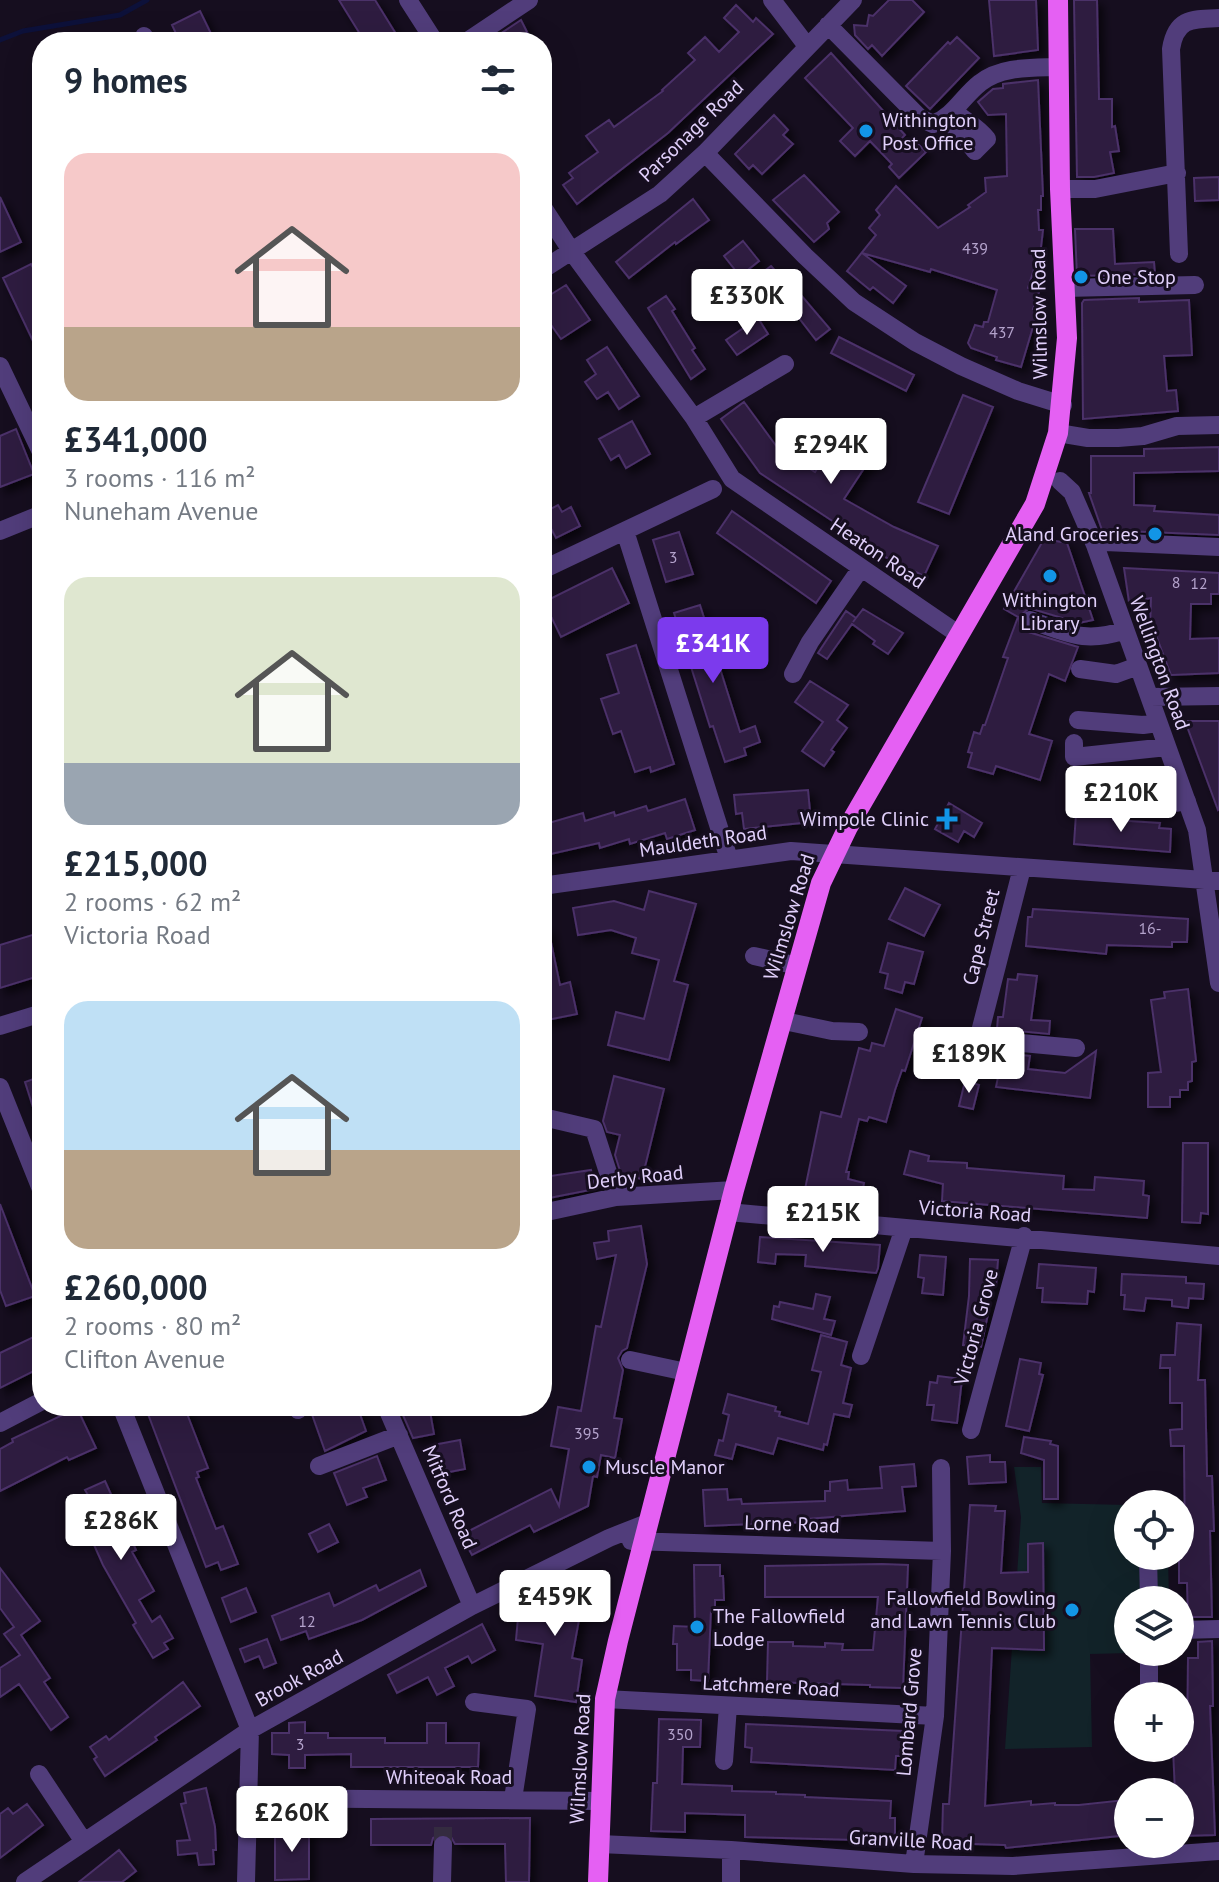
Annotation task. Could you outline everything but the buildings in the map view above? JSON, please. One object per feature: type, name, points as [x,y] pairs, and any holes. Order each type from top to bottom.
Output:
[{"type":"main road","name":"Wilmslow Road","points":[[598,1882],[605,1699],[644,1532],[728,1212],[821,883],[833,854],[1035,504],[1058,433],[1067,338],[1060,189],[1058,0]]},
{"type":"street","points":[[408,0],[429,32]]},
{"type":"street","points":[[481,32],[529,0]]},
{"type":"street","points":[[772,0],[807,46]]},
{"type":"street","name":"Parsonage Road","points":[[552,264],[660,194],[705,153],[853,0]]},
{"type":"street","points":[[1179,254],[1173,35],[1194,19],[1219,18]]},
{"type":"street","points":[[828,25],[920,118],[933,124],[949,115],[977,84],[997,73],[1058,67]]},
{"type":"street","points":[[949,115],[966,130]]},
{"type":"street","points":[[705,153],[854,302],[915,342],[961,366],[1018,391],[1063,405]]},
{"type":"street","points":[[1060,189],[1095,189],[1177,173]]},
{"type":"street","name":"Heaton Road","points":[[552,221],[694,418],[732,479],[958,634]]},
{"type":"street","points":[[1064,288],[1195,285]]},
{"type":"street","points":[[694,418],[785,364]]},
{"type":"street","points":[[0,366],[32,433]]},
{"type":"street","points":[[1058,433],[1088,438],[1118,438],[1143,436],[1177,426],[1219,425]]},
{"type":"street","name":"Wellington Road","points":[[1060,481],[1072,492],[1095,545],[1197,830],[1212,881],[1219,983]]},
{"type":"street","points":[[552,565],[713,489]]},
{"type":"street","points":[[0,531],[32,518]]},
{"type":"street","points":[[625,531],[729,859]]},
{"type":"street","points":[[1095,545],[1105,542],[1219,547]]},
{"type":"street","points":[[793,674],[810,642],[861,568]]},
{"type":"street","points":[[1030,620],[1085,638],[1103,638],[1125,630]]},
{"type":"street","points":[[1080,669],[1116,674],[1138,666]]},
{"type":"street","points":[[1150,697],[1219,696]]},
{"type":"street","points":[[1078,720],[1143,725],[1158,723]]},
{"type":"street","points":[[1074,743],[1074,757],[1167,747]]},
{"type":"street","points":[[1144,793],[1155,802],[1168,805],[1187,801]]},
{"type":"street","name":"Mauldeth Road","points":[[552,885],[791,851],[1212,881]]},
{"type":"street","name":"Cape Street","points":[[966,1066],[978,1039],[1022,868]]},
{"type":"street","points":[[754,956],[798,966]]},
{"type":"street","points":[[0,1026],[32,1016]]},
{"type":"street","points":[[784,1021],[832,1031],[859,1032]]},
{"type":"street","points":[[978,1039],[1076,1048]]},
{"type":"street","points":[[0,1087],[32,1167]]},
{"type":"street","points":[[552,1119],[594,1129],[616,1197]]},
{"type":"street","name":"Derby Road","points":[[552,1211],[616,1197],[734,1190]]},
{"type":"street","name":"Victoria Road","points":[[728,1212],[1024,1236],[1219,1256]]},
{"type":"street","points":[[861,1356],[904,1228]]},
{"type":"street","name":"Victoria Grove","points":[[971,1430],[1024,1236]]},
{"type":"street","points":[[630,1360],[686,1372]]},
{"type":"street","points":[[0,1423],[32,1406]]},
{"type":"street","points":[[125,1416],[250,1730],[246,1882]]},
{"type":"street","name":"Mitford Road","points":[[390,1416],[472,1606]]},
{"type":"street","points":[[319,1466],[399,1435]]},
{"type":"street","name":"Lombard Grove","points":[[914,1864],[935,1716],[942,1551],[941,1468]]},
{"type":"street","name":"Brook Road","points":[[25,1882],[250,1730],[472,1606],[609,1538],[644,1532]]},
{"type":"street","name":"Lorne Road","points":[[644,1532],[942,1551]]},
{"type":"street","points":[[1194,1630],[1219,1629]]},
{"type":"street","name":"Latchmere Road","points":[[605,1699],[935,1716]]},
{"type":"street","points":[[474,1702],[527,1709],[513,1799]]},
{"type":"street","points":[[724,1761],[728,1706]]},
{"type":"street","points":[[39,1774],[84,1842]]},
{"type":"street","name":"Whiteoak Road","points":[[248,1798],[602,1801]]},
{"type":"street","points":[[443,1818],[444,1799]]},
{"type":"street","name":"Granville Road","points":[[600,1844],[914,1864],[1013,1866],[1219,1851]]},
{"type":"street","points":[[442,1882],[443,1845]]},
{"type":"street","points":[[731,1850],[731,1882]]},
{"type":"shaded area","name":"Fallowfield Bowling and Lawn Tennis Club","points":[[1014,1467],[1041,1467],[1042,1503],[1114,1505],[1114,1570],[1168,1570],[1169,1586],[1114,1586],[1114,1653],[1090,1654],[1092,1747],[1005,1749],[1021,1517]]},
{"type":"waterway","points":[[0,40],[23,31],[120,15],[147,0]]},
{"type":"tunnel","points":[[443,1818],[443,1845]]},
{"type":"place","name":"Withington Post Office","points":[[866,131]]},
{"type":"place","name":"One Stop","points":[[1081,277]]},
{"type":"place","name":"Aland Groceries","points":[[1155,534]]},
{"type":"place","name":"Withington Library","points":[[1050,576]]},
{"type":"place","name":"Wimpole Clinic","points":[[947,819]]},
{"type":"place","name":"Muscle Manor","points":[[589,1467]]},
{"type":"place","name":"Fallowfield Bowling and Lawn Tennis Club","points":[[1072,1610]]},
{"type":"place","name":"The Fallowfield Lodge","points":[[697,1627]]}]
